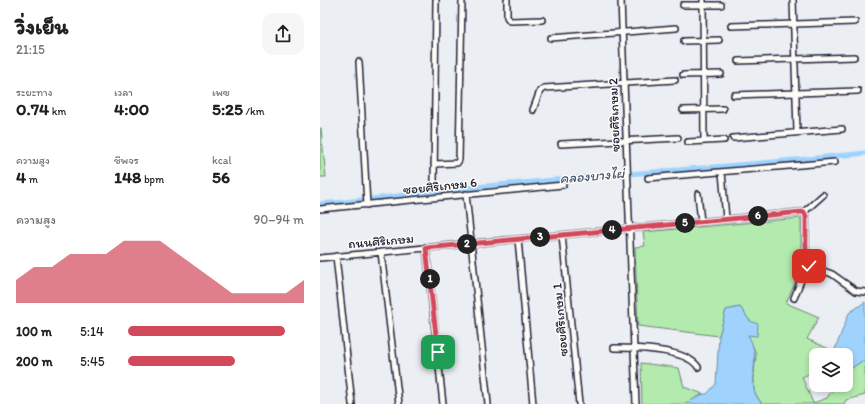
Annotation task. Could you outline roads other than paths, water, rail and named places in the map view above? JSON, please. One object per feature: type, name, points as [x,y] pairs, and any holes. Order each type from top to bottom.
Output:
[{"type":"street","points":[[434,184],[436,0]]},
{"type":"street","points":[[434,164],[457,163],[459,160],[462,0]]},
{"type":"street","points":[[507,0],[507,17],[510,21],[542,20]]},
{"type":"street","name":"ซอยศิริเกษม 2","points":[[621,0],[636,404]]},
{"type":"street","points":[[793,0],[797,132]]},
{"type":"street","points":[[683,5],[703,2],[721,5]]},
{"type":"street","points":[[703,2],[704,142]]},
{"type":"street","points":[[731,26],[855,22]]},
{"type":"street","points":[[551,38],[676,28]]},
{"type":"street","points":[[684,41],[719,40]]},
{"type":"street","points":[[738,61],[854,57]]},
{"type":"street","points":[[359,62],[367,203]]},
{"type":"street","points":[[683,75],[721,74]]},
{"type":"street","points":[[533,110],[540,91],[544,88],[675,80]]},
{"type":"street","points":[[734,95],[858,91]]},
{"type":"street","points":[[683,110],[722,109]]},
{"type":"street","points":[[733,138],[842,129]]},
{"type":"street","points":[[561,144],[626,142],[678,138]]},
{"type":"street","points":[[688,142],[724,140]]},
{"type":"street","points":[[648,178],[835,162]]},
{"type":"street","points":[[722,172],[726,219]]},
{"type":"street","name":"ซอยศิริเกษม 6","points":[[320,209],[367,203],[563,185]]},
{"type":"street","points":[[466,194],[488,404]]},
{"type":"street","points":[[698,194],[700,222]]},
{"type":"street","points":[[794,298],[807,265],[804,212],[823,195]]},
{"type":"street","name":"ถนนศิริเกษม","points":[[320,258],[804,212]]},
{"type":"street","name":"ซอยศิริเกษม 1","points":[[562,235],[578,404]]},
{"type":"street","points":[[518,239],[533,404]]},
{"type":"street","points":[[426,248],[443,404]]},
{"type":"street","points":[[381,252],[398,404]]},
{"type":"street","points":[[336,256],[352,404]]},
{"type":"street","points":[[807,265],[832,274],[856,291],[865,292]]},
{"type":"street","points":[[614,348],[634,348],[662,351],[684,357],[696,363],[698,367]]},
{"type":"water","points":[[865,302],[865,362],[862,361],[853,367],[853,348],[836,348],[849,313]]},
{"type":"water","points":[[740,307],[750,321],[758,324],[757,336],[748,335],[754,349],[754,390],[756,396],[762,404],[685,404],[703,394],[707,394],[716,384],[719,336],[726,310]]},
{"type":"waterway","name":"คลองบางไผ่","points":[[320,204],[485,186],[776,162],[865,153]]}]
